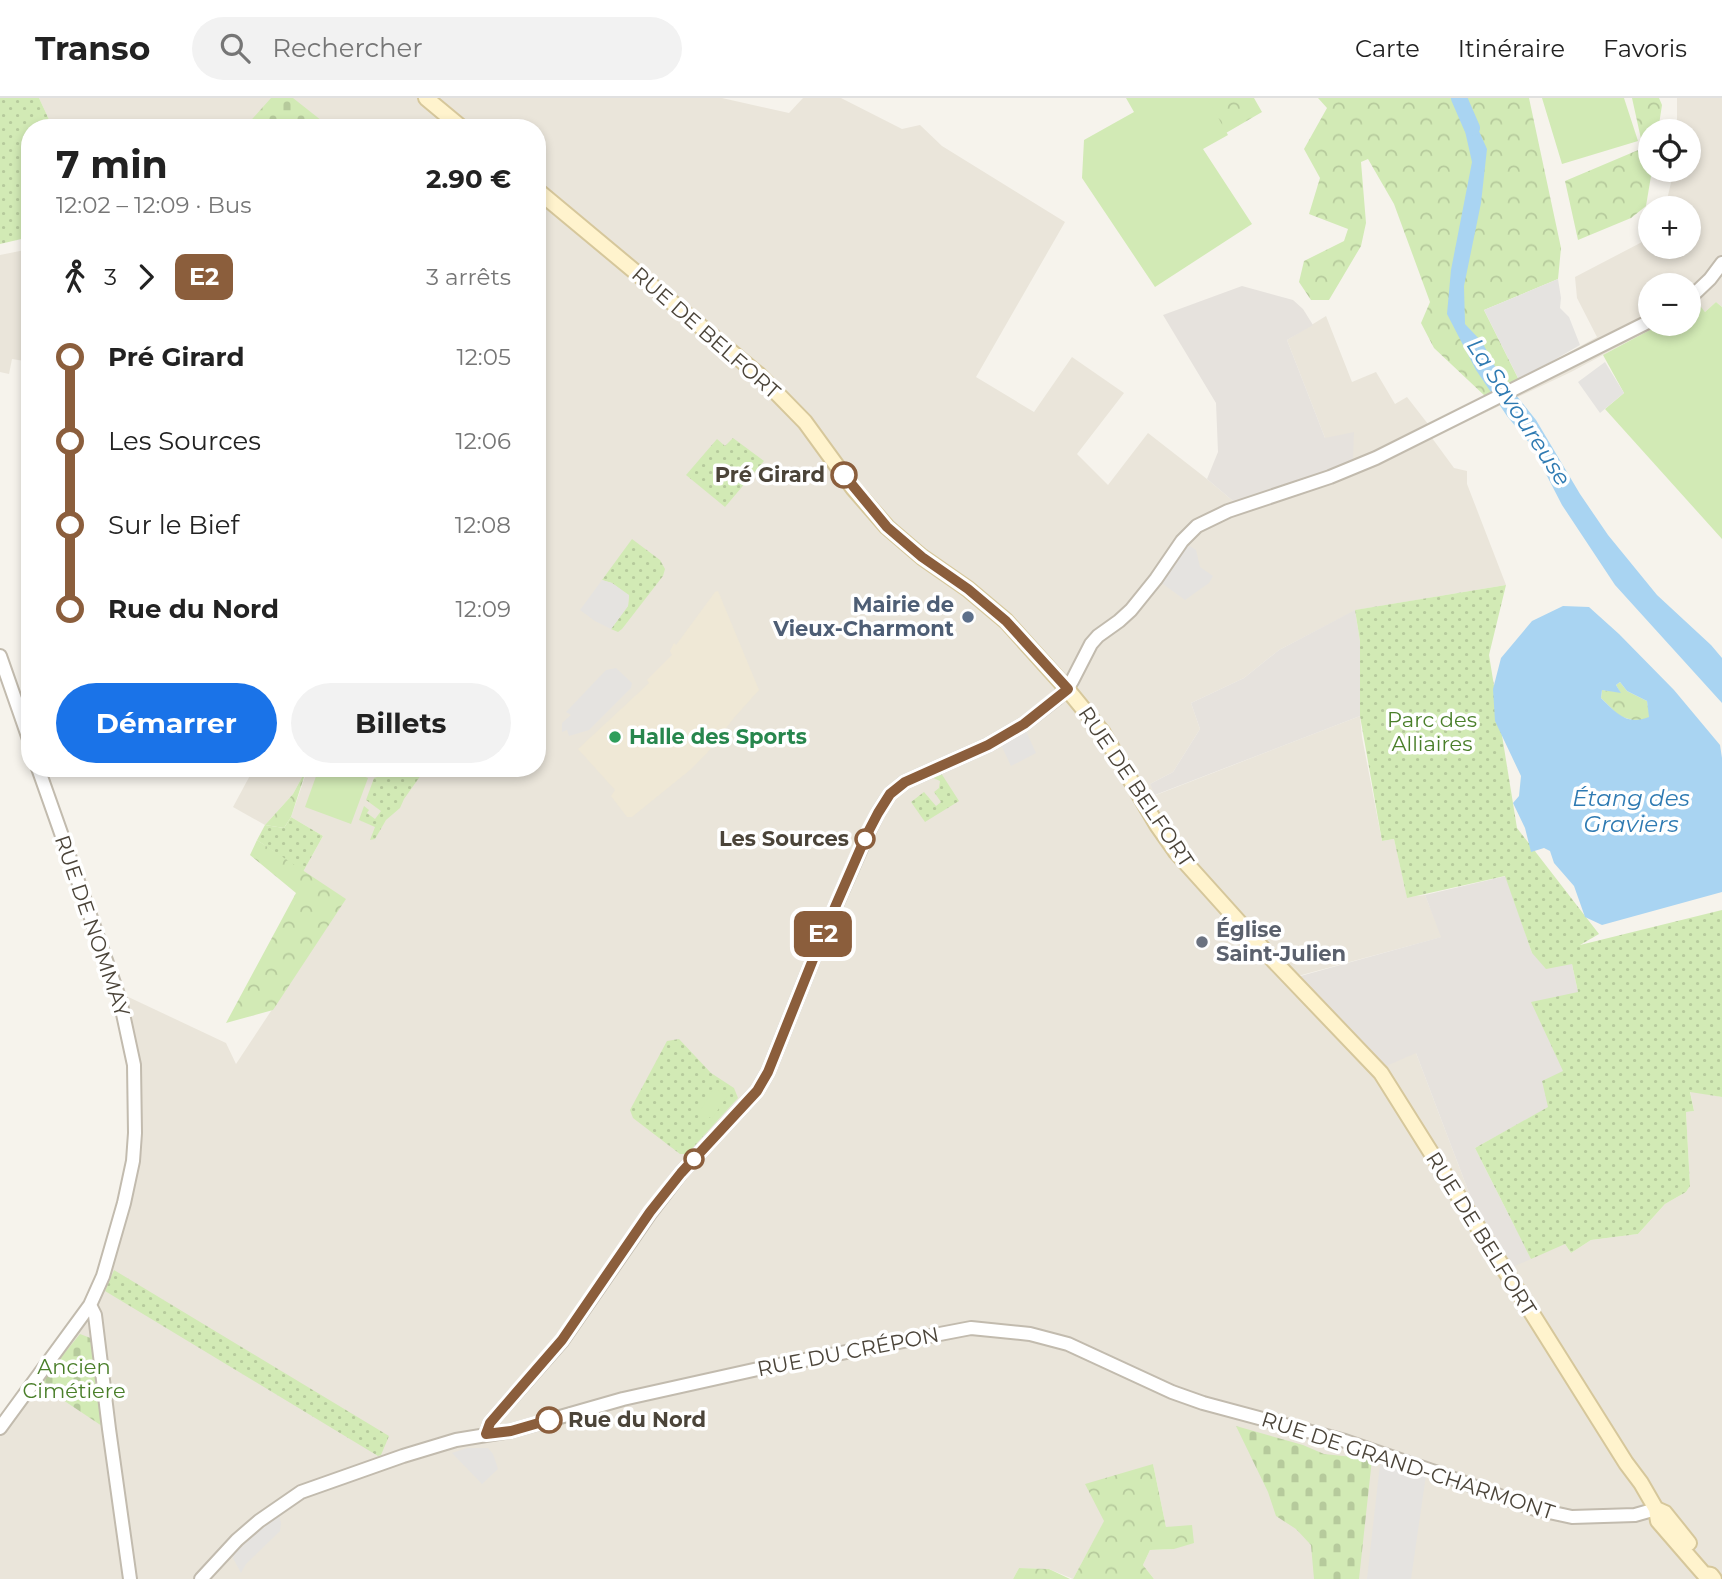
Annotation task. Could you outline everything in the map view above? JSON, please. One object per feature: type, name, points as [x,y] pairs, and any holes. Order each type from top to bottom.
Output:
[{"type":"main road","points":[[426,98],[451,119]]},
{"type":"main road","name":"RUE DE BELFORT","points":[[546,198],[759,375],[805,422],[853,488],[887,527],[1006,621],[1068,689],[1103,733],[1176,852],[1274,961],[1381,1073],[1656,1509],[1665,1513],[1710,1568],[1712,1577]]},
{"type":"street","points":[[1701,288],[1722,263]]},
{"type":"street","points":[[486,1434],[490,1423],[562,1340],[650,1212],[681,1173],[757,1091],[768,1072],[864,840],[890,794],[905,782],[988,745],[1024,724],[1068,689],[1091,644],[1131,610],[1182,541],[1197,526],[1228,511],[1330,477],[1376,458],[1638,327]]},
{"type":"street","points":[[0,656],[21,716]]},
{"type":"street","name":"RUE DE NOMMAY","points":[[0,1428],[90,1305],[112,1246],[133,1161],[136,1108],[134,1065],[120,1000],[41,777]]},
{"type":"street","points":[[90,1305],[95,1315],[130,1579]]},
{"type":"street","name":"RUE DU CRÉPON","points":[[201,1579],[237,1540],[301,1492],[402,1456],[456,1440],[511,1431],[623,1399],[758,1369],[971,1328],[1030,1334],[1068,1344],[1172,1392],[1203,1403]]},
{"type":"street","name":"RUE DE GRAND-CHARMONT","points":[[1203,1403],[1345,1441],[1535,1509],[1564,1516],[1635,1515],[1656,1509]]},
{"type":"shaded area","points":[[39,98],[722,98],[789,113],[803,98],[841,98],[902,129],[920,125],[942,146],[1065,222],[976,377],[1034,412],[1072,357],[1124,393],[1077,454],[1108,485],[1148,433],[1233,501],[1325,438],[1287,340],[1326,316],[1352,382],[1376,372],[1395,404],[1407,397],[1428,424],[1519,380],[1597,337],[1577,298],[1575,277],[1638,244],[1638,259],[1701,259],[1701,196],[1668,196],[1671,182],[1701,182],[1701,119],[1677,119],[1677,98],[1722,98],[1722,307],[1716,302],[1705,312],[1701,307],[1701,273],[1638,273],[1638,336],[1571,372],[1432,438],[1454,468],[1467,471],[1467,484],[1506,585],[1356,610],[1279,650],[1244,678],[1191,703],[1200,729],[1173,772],[1150,784],[1156,795],[1360,716],[1382,841],[1394,839],[1407,897],[1425,895],[1442,937],[1298,976],[1416,1053],[1477,1214],[1565,1244],[1571,1253],[1591,1240],[1638,1234],[1665,1204],[1686,1192],[1690,1186],[1686,1112],[1694,1111],[1690,1091],[1722,1097],[1722,1579],[1154,1579],[1143,1565],[1150,1550],[1174,1549],[1166,1527],[1153,1464],[1105,1520],[1073,1579],[1049,1569],[1019,1568],[1013,1579],[0,1579],[0,1431],[83,1321],[136,1144],[122,994],[226,1043],[236,1064],[345,899],[303,872],[323,836],[291,817],[305,777],[546,777],[546,119],[49,119]]},
{"type":"shaded area","points":[[21,251],[21,360],[12,359],[9,374],[0,372],[0,255]]},
{"type":"shaded area","points":[[1558,279],[1560,308],[1569,317],[1580,345],[1519,380],[1484,310]]},
{"type":"shaded area","points":[[1242,286],[1293,300],[1303,309],[1313,325],[1287,340],[1325,438],[1354,432],[1353,459],[1333,470],[1233,501],[1207,479],[1218,452],[1216,403],[1163,315]]},
{"type":"shaded area","points":[[1605,362],[1624,393],[1600,413],[1578,382]]},
{"type":"shaded area","points":[[1182,541],[1196,550],[1200,567],[1213,576],[1209,583],[1185,600],[1156,579]]},
{"type":"shaded area","points":[[602,580],[612,583],[629,595],[628,606],[611,629],[580,610]]},
{"type":"shaded area","points":[[718,591],[759,690],[690,770],[632,817],[627,817],[611,796],[615,790],[578,749],[649,683],[647,680],[672,655],[670,651],[674,643],[676,645]]},
{"type":"shaded area","points":[[1355,610],[1360,641],[1360,716],[1155,795],[1150,784],[1173,772],[1200,729],[1191,703],[1244,678],[1279,650]]},
{"type":"shaded area","points":[[616,668],[632,683],[631,688],[589,730],[569,736],[567,730],[562,732],[562,723],[571,715],[566,712],[606,670]]},
{"type":"shaded area","points":[[1025,729],[1036,753],[1011,766],[1000,743]]},
{"type":"shaded area","points":[[249,777],[302,777],[293,794],[265,825],[233,807]]},
{"type":"shaded area","points":[[1506,876],[1532,953],[1572,964],[1578,992],[1563,1071],[1549,1107],[1475,1148],[1531,1259],[1510,1268],[1477,1214],[1416,1053],[1384,1067],[1297,977],[1441,937],[1425,895]]},
{"type":"shaded area","points":[[467,1448],[488,1448],[493,1454],[498,1469],[482,1484],[452,1453]]},
{"type":"shaded area","points":[[1380,1464],[1426,1475],[1411,1579],[1367,1579]]},
{"type":"shaded area","points":[[279,1515],[280,1531],[246,1564],[241,1573],[233,1558],[235,1553]]},
{"type":"green space","points":[[0,98],[39,98],[49,119],[21,119],[21,239],[0,244]]},
{"type":"green space","points":[[271,98],[293,98],[320,119],[252,119]]},
{"type":"green space","points":[[1126,98],[1207,98],[1228,135],[1203,149],[1252,224],[1155,287],[1082,178],[1084,140],[1134,112]]},
{"type":"green space","points":[[1197,98],[1254,98],[1262,112],[1214,140]]},
{"type":"green space","points":[[1318,98],[1529,98],[1561,248],[1558,279],[1484,310],[1519,380],[1486,397],[1434,348],[1421,323],[1430,302],[1394,204],[1368,159],[1361,162],[1366,223],[1361,246],[1329,300],[1311,300],[1299,282],[1304,261],[1344,241],[1348,229],[1309,214],[1320,178],[1304,149],[1327,108]]},
{"type":"green space","points":[[1542,98],[1624,98],[1638,141],[1562,164]]},
{"type":"green space","points":[[1632,98],[1659,98],[1662,105],[1660,119],[1638,119],[1638,125]]},
{"type":"green space","points":[[1638,150],[1638,182],[1650,182],[1648,196],[1638,196],[1638,212],[1631,218],[1578,240],[1565,181]]},
{"type":"green space","points":[[1716,302],[1722,307],[1722,539],[1605,409],[1624,393],[1603,355],[1639,336],[1701,336],[1701,307],[1705,312]]},
{"type":"green space","points":[[733,438],[764,461],[725,507],[686,475],[717,439],[725,446]]},
{"type":"green space","points":[[632,539],[660,560],[665,569],[663,576],[618,632],[611,629],[628,606],[629,596],[612,583],[602,580]]},
{"type":"green space","name":"Parc des Alliaires","points":[[1506,585],[1489,655],[1517,828],[1599,934],[1580,945],[1722,910],[1722,1097],[1690,1092],[1694,1111],[1686,1112],[1690,1186],[1686,1192],[1665,1204],[1638,1234],[1591,1240],[1571,1253],[1565,1244],[1531,1259],[1475,1148],[1548,1107],[1542,1081],[1563,1071],[1531,1002],[1578,992],[1572,964],[1546,969],[1532,953],[1505,876],[1407,898],[1394,839],[1382,841],[1360,716],[1360,641],[1355,610]]},
{"type":"green space","points":[[1620,682],[1627,691],[1647,701],[1650,717],[1639,722],[1619,716],[1601,698],[1602,690],[1620,692],[1616,685]]},
{"type":"green space","points":[[941,773],[959,801],[925,822],[911,802],[924,792],[936,806],[941,802],[934,792],[939,788],[940,781],[931,777]]},
{"type":"green space","points":[[304,777],[291,817],[284,828],[265,825],[293,794]]},
{"type":"green space","points":[[316,777],[368,778],[351,824],[305,807]]},
{"type":"green space","points":[[420,777],[400,808],[386,820],[375,839],[370,840],[375,827],[359,820],[364,806],[369,810],[367,813],[375,819],[381,811],[366,800],[374,778]]},
{"type":"green space","points":[[291,817],[323,836],[303,872],[257,840],[265,825],[284,828]]},
{"type":"green space","points":[[257,840],[346,899],[273,1010],[226,1023],[296,893],[250,855]]},
{"type":"green space","points":[[679,1039],[711,1073],[734,1088],[738,1098],[687,1154],[680,1154],[633,1118],[630,1110],[667,1041]]},
{"type":"green space","points":[[714,1088],[727,1096],[712,1119],[700,1111]]},
{"type":"green space","points":[[114,1270],[389,1436],[381,1455],[378,1456],[105,1291]]},
{"type":"green space","name":"Ancien Cimétiere","points":[[80,1334],[93,1339],[105,1428],[39,1384]]},
{"type":"green space","points":[[1236,1426],[1303,1445],[1324,1454],[1372,1459],[1359,1579],[1314,1579],[1311,1545],[1296,1529],[1276,1516],[1268,1492]]},
{"type":"green space","points":[[1153,1464],[1166,1527],[1192,1525],[1194,1543],[1174,1549],[1150,1550],[1143,1565],[1154,1579],[1073,1579],[1104,1521],[1085,1484]]},
{"type":"green space","points":[[1019,1568],[1049,1569],[1070,1579],[1013,1579]]},
{"type":"water","name":"La Savoureuse","points":[[1460,109],[1470,111],[1487,149],[1481,203],[1464,286],[1465,324],[1482,342],[1499,374],[1536,420],[1608,535],[1657,595],[1722,658],[1722,703],[1615,585],[1562,505],[1531,445],[1507,416],[1476,370],[1447,314],[1451,270],[1472,162]]},
{"type":"water","name":"Étang des Graviers","points":[[1563,606],[1589,607],[1674,690],[1720,745],[1722,892],[1602,925],[1585,917],[1574,886],[1554,863],[1550,851],[1544,848],[1531,852],[1525,828],[1513,803],[1519,796],[1521,776],[1495,721],[1493,689],[1501,658],[1532,621]],"holes":[[[1620,682],[1627,691],[1647,701],[1649,717],[1628,719],[1601,698],[1602,690],[1621,693],[1616,685]]]},
{"type":"waterway","name":"La Savoureuse","points":[[1459,98],[1472,128]]},
{"type":"bus line","name":"E2","points":[[549,1420],[511,1431],[486,1434],[490,1423],[562,1340],[650,1212],[681,1173],[757,1091],[768,1072],[864,840],[890,794],[905,782],[988,745],[1024,724],[1068,689],[1006,621],[887,527],[844,475]]},
{"type":"place","name":"Pré Girard","points":[[844,475]]},
{"type":"place","name":"Mairie de Vieux-Charmont","points":[[968,617]]},
{"type":"place","name":"Halle des Sports","points":[[615,737]]},
{"type":"place","name":"Les Sources","points":[[865,839]]},
{"type":"place","name":"Église Saint-Julien","points":[[1202,942]]},
{"type":"place","name":"Rue du Nord","points":[[549,1420]]}]
